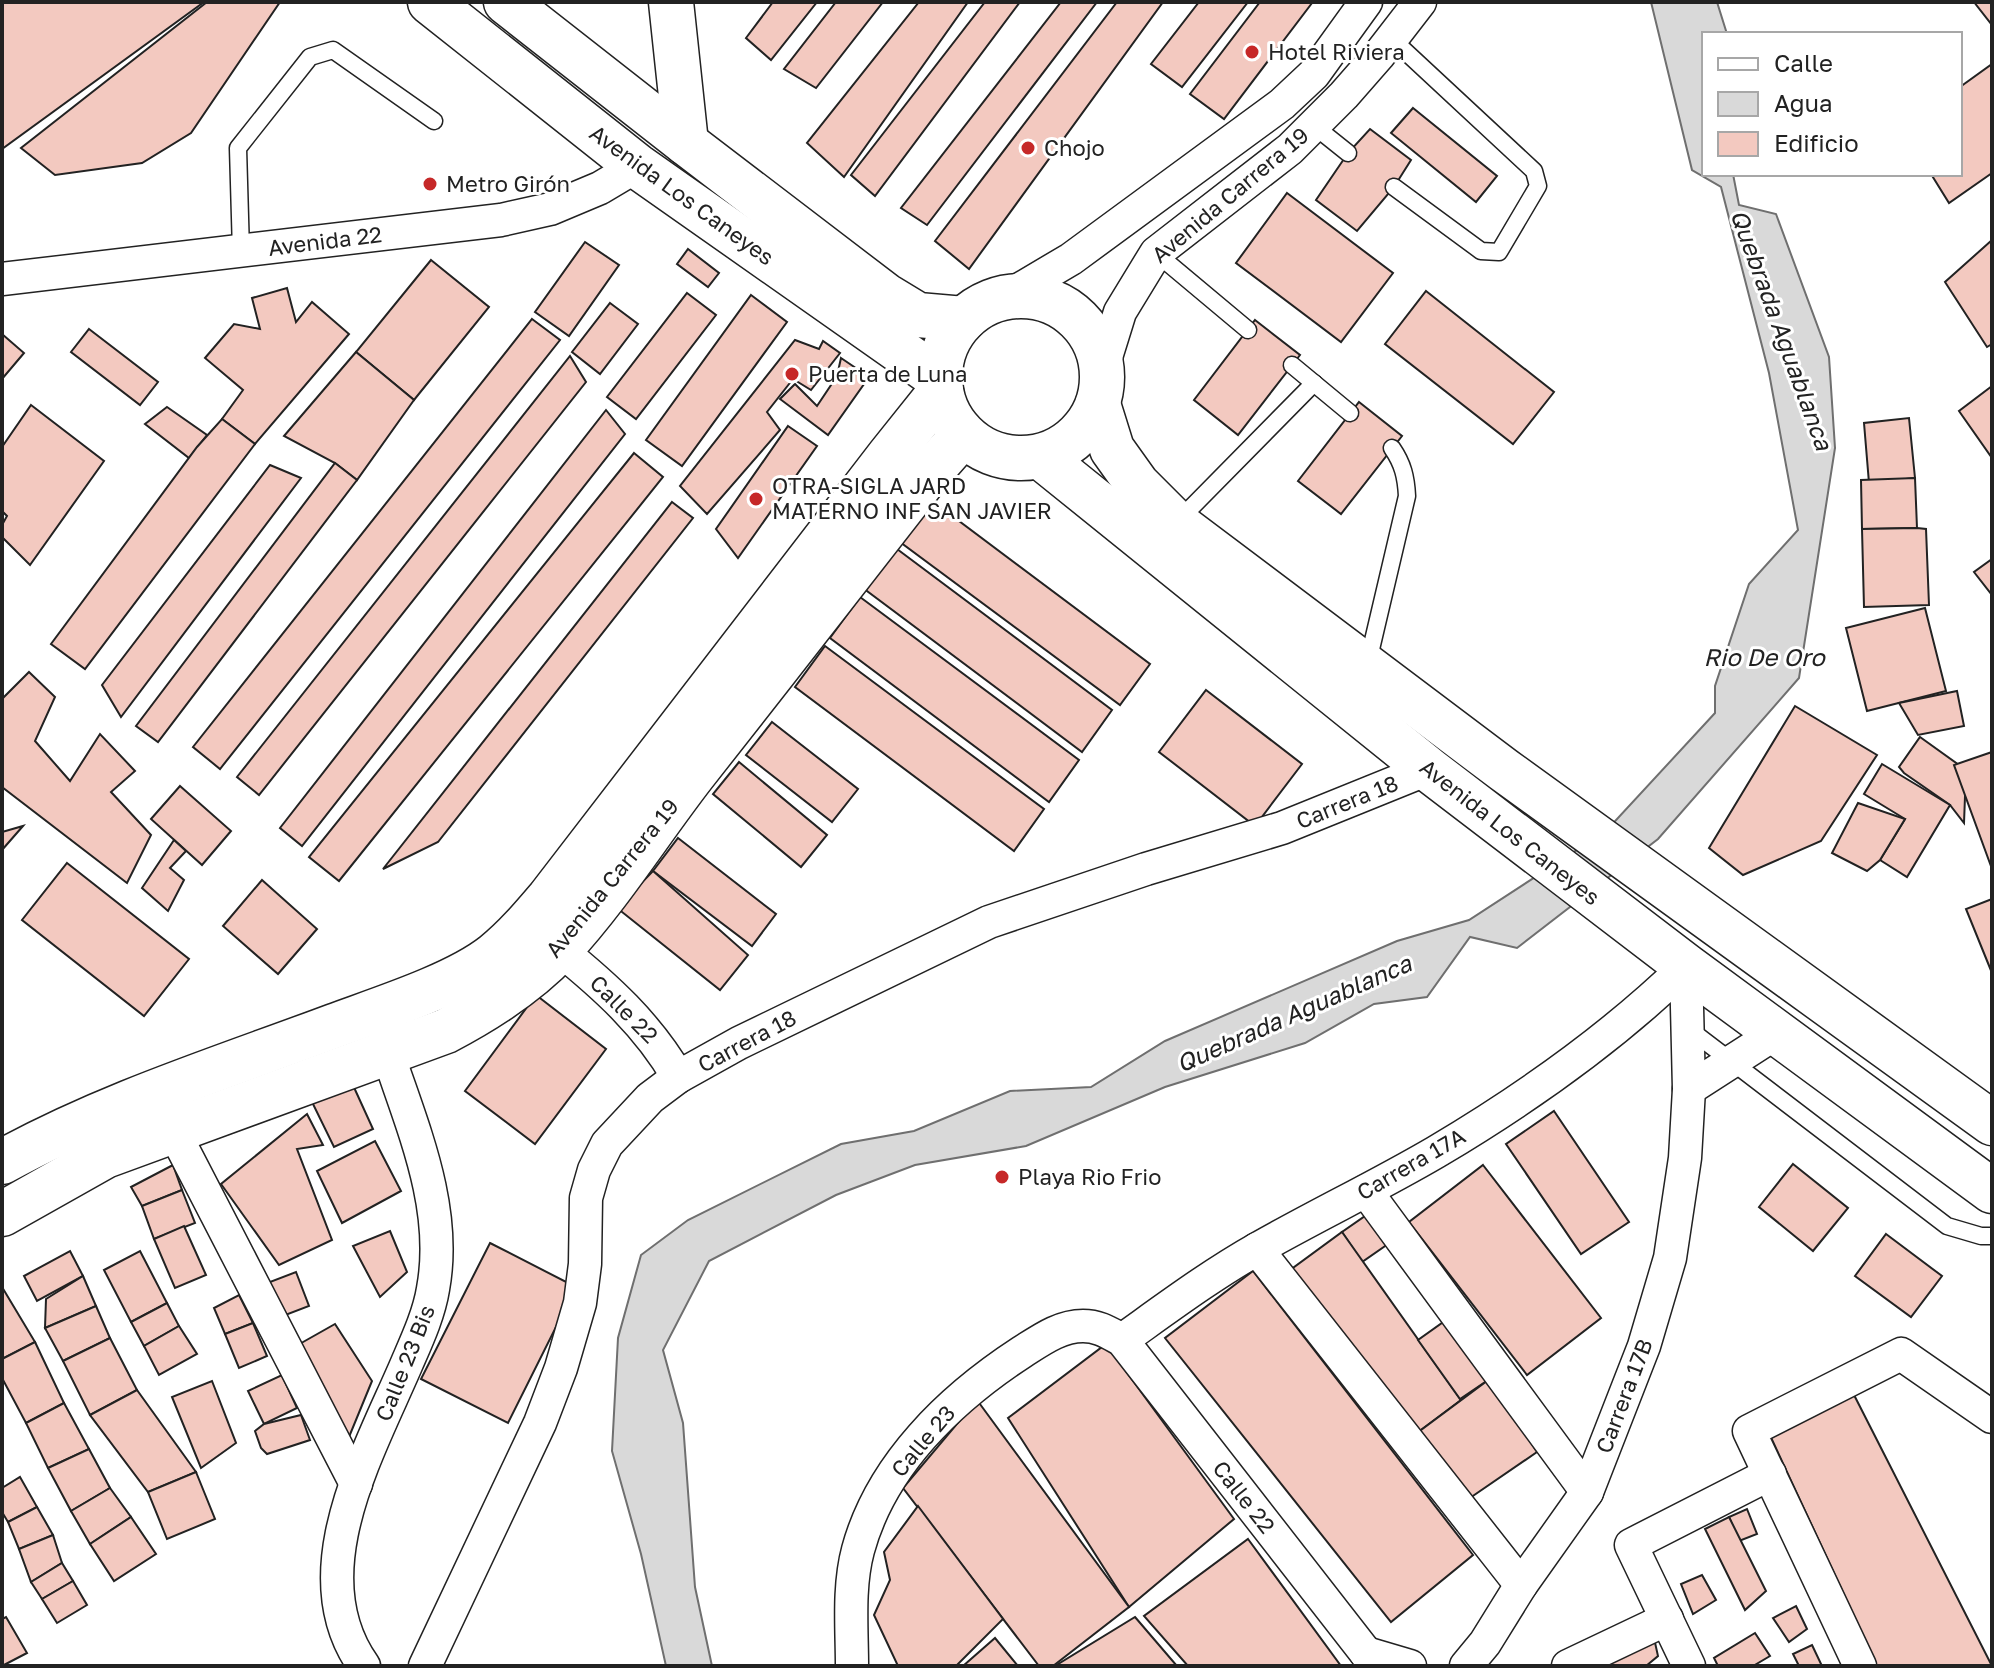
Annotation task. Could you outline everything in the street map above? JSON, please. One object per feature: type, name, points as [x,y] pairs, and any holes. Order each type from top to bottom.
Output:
[{"type":"main road","name":"Avenida Los Caneyes","points":[[430,2],[637,166],[941,385]]},
{"type":"main road","name":"Avenida Los Caneyes","points":[[506,2],[885,295],[918,315],[964,319]]},
{"type":"main road","points":[[671,2],[686,143]]},
{"type":"main road","points":[[1028,297],[1050,302],[1070,313],[1086,328],[1097,348],[1100,387],[1090,422],[1060,450],[1041,457],[1000,455],[987,451],[963,435],[949,415],[941,385],[946,347],[964,319],[991,302],[1005,298],[1028,297]]},
{"type":"main road","name":"Avenida Carrera 19","points":[[2,1162],[102,1112],[400,1002],[493,957],[549,898],[941,385]]},
{"type":"main road","name":"Avenida Los Caneyes","points":[[1100,387],[1112,449],[1137,484],[1176,523],[1504,770],[1992,1123]]},
{"type":"main road","name":"Avenida Carrera 19","points":[[2,1214],[105,1156],[446,1031],[486,1010],[522,984],[559,949],[917,489],[963,435]]},
{"type":"main road","name":"Avenida Los Caneyes","points":[[1041,457],[1428,769],[1620,917],[1992,1191]]},
{"type":"street","name":"Avenida Carrera 19","points":[[1005,298],[1071,259],[1282,104],[1314,74],[1366,2]]},
{"type":"street","name":"Avenida Carrera 19","points":[[1100,387],[1120,312],[1156,253],[1290,149],[1344,95],[1420,2]]},
{"type":"street","name":"Avenida 22","points":[[2,279],[501,220],[550,209],[600,188],[637,166]]},
{"type":"street","name":"Carrera 18","points":[[425,1666],[540,1423],[561,1368],[580,1303],[585,1264],[586,1198],[594,1170],[607,1144],[650,1098],[678,1077],[776,1024],[989,922],[1146,869],[1282,828],[1428,769]]},
{"type":"street","name":"Calle 22","points":[[559,949],[642,1023],[678,1077]]},
{"type":"street","name":"Carrera 17B","points":[[1466,1666],[1485,1643],[1521,1585],[1587,1492],[1644,1346],[1670,1258],[1685,1158],[1689,1089],[1686,966]]},
{"type":"street","name":"Carrera 17A","points":[[1122,1340],[1184,1295],[1257,1249],[1485,1122],[1651,999],[1686,966]]},
{"type":"street","points":[[1689,1089],[1776,1033]]},
{"type":"street","name":"Calle 23 Bis","points":[[364,1666],[347,1637],[340,1605],[337,1565],[342,1528],[356,1484],[420,1333],[433,1291],[437,1250],[434,1203],[424,1162],[388,1054]]},
{"type":"street","points":[[174,1132],[356,1484]]},
{"type":"street","points":[[1366,1191],[1587,1492]]},
{"type":"street","points":[[1257,1249],[1521,1585]]},
{"type":"street","name":"Calle 23","points":[[852,1666],[851,1605],[857,1552],[873,1508],[904,1457],[944,1412],[996,1369],[1053,1332],[1080,1326],[1101,1328],[1122,1340]]},
{"type":"street","name":"Calle 22","points":[[1122,1340],[1371,1659],[1410,1666]]},
{"type":"street","points":[[1860,1666],[1749,1431],[1901,1354],[1992,1417]]},
{"type":"street","points":[[1689,1666],[1631,1545],[1770,1474]]},
{"type":"street","points":[[1568,1666],[1667,1619]]},
{"type":"lane","points":[[1392,39],[1534,171],[1538,186],[1499,252],[1481,251],[1394,187]]},
{"type":"lane","points":[[241,252],[238,148],[310,57],[333,50],[434,121]]},
{"type":"lane","points":[[1313,125],[1348,153]]},
{"type":"lane","points":[[1156,253],[1248,330]]},
{"type":"lane","points":[[1292,365],[1350,413]]},
{"type":"lane","points":[[1176,523],[1314,383]]},
{"type":"lane","points":[[1367,667],[1407,496],[1401,461],[1392,448]]},
{"type":"lane","points":[[1688,1028],[1947,1226],[1992,1236]]},
{"type":"water","name":"Rio De Oro","points":[[1651,2],[1717,2],[1726,32],[1702,32],[1702,176],[1692,170]]},
{"type":"water","name":"Rio De Oro","points":[[1702,176],[1733,176],[1739,205],[1776,214],[1829,357],[1835,448],[1799,678],[1658,839],[1517,948],[1470,937],[1427,997],[1374,1004],[1305,1043],[1165,1087],[1026,1146],[915,1165],[836,1195],[709,1261],[663,1350],[683,1423],[695,1587],[712,1666],[666,1666],[641,1554],[612,1451],[618,1338],[641,1255],[688,1220],[841,1144],[914,1131],[1010,1091],[1091,1087],[1165,1041],[1397,941],[1469,920],[1606,831],[1715,713],[1715,686],[1749,584],[1798,530],[1769,373],[1721,187]]},
{"type":"building","points":[[2,2],[204,2],[2,149]]},
{"type":"building","points":[[207,2],[280,2],[191,133],[142,163],[55,175],[21,148]]},
{"type":"building","points":[[773,2],[817,2],[771,60],[746,38]]},
{"type":"building","points":[[836,2],[883,2],[816,88],[784,69]]},
{"type":"building","points":[[919,2],[968,2],[844,177],[807,143]]},
{"type":"building","points":[[985,2],[1020,2],[875,196],[851,175]]},
{"type":"building","points":[[1061,2],[1097,2],[927,225],[901,208]]},
{"type":"building","points":[[1117,2],[1163,2],[969,269],[935,241]]},
{"type":"building","points":[[1199,2],[1248,2],[1182,87],[1151,64]]},
{"type":"building","points":[[1260,2],[1312,3],[1224,119],[1190,94]]},
{"type":"building","points":[[1974,2],[1992,2],[1992,25]]},
{"type":"building","points":[[1992,64],[1992,173],[1949,203],[1932,176],[1962,176],[1962,86]]},
{"type":"building","points":[[1413,108],[1497,176],[1476,202],[1391,133]]},
{"type":"building","points":[[1370,129],[1411,160],[1394,187],[1357,231],[1316,200],[1348,153]]},
{"type":"building","points":[[1287,193],[1393,273],[1341,342],[1236,263]]},
{"type":"building","points":[[1992,240],[1992,344],[1987,347],[1945,282]]},
{"type":"building","points":[[585,242],[619,265],[569,336],[535,312]]},
{"type":"building","points":[[688,249],[719,273],[708,287],[677,264]]},
{"type":"building","points":[[431,260],[489,307],[414,400],[356,352]]},
{"type":"building","points":[[287,288],[296,322],[312,302],[349,334],[255,444],[222,419],[243,390],[205,358],[234,324],[260,329],[252,298]]},
{"type":"building","points":[[1426,291],[1554,392],[1513,444],[1385,344]]},
{"type":"building","points":[[687,293],[716,315],[636,419],[607,397]]},
{"type":"building","points":[[751,295],[787,322],[682,466],[646,440]]},
{"type":"building","points":[[610,303],[638,324],[600,374],[572,352]]},
{"type":"building","points":[[532,319],[560,340],[220,769],[193,747]]},
{"type":"building","points":[[1255,320],[1300,355],[1238,435],[1194,400]]},
{"type":"building","points":[[89,329],[158,382],[140,405],[71,352]]},
{"type":"building","points":[[2,334],[24,353],[2,379]]},
{"type":"building","points":[[795,340],[819,349],[823,341],[840,353],[811,390],[793,379],[767,412],[780,430],[707,514],[680,486]]},
{"type":"building","points":[[356,352],[414,400],[357,480],[335,463],[284,436]]},
{"type":"building","points":[[570,356],[586,382],[259,795],[237,777]]},
{"type":"building","points":[[841,358],[869,377],[828,435],[780,399],[795,384],[817,406],[837,376]]},
{"type":"building","points":[[1992,386],[1992,458],[1959,411]]},
{"type":"building","points":[[1359,402],[1402,436],[1341,514],[1298,481]]},
{"type":"building","points":[[31,405],[104,461],[30,565],[2,537],[2,525],[7,516],[2,511],[2,447]]},
{"type":"building","points":[[167,407],[207,435],[189,458],[145,424]]},
{"type":"building","points":[[606,410],[625,434],[302,846],[280,828]]},
{"type":"building","points":[[1909,418],[1915,478],[1869,483],[1864,423]]},
{"type":"building","points":[[222,419],[255,444],[85,669],[51,644],[197,447]]},
{"type":"building","points":[[788,426],[817,446],[738,558],[716,529]]},
{"type":"building","points":[[634,453],[663,477],[339,881],[309,857]]},
{"type":"building","points":[[335,463],[357,480],[158,742],[136,726]]},
{"type":"building","points":[[270,465],[301,478],[121,717],[102,685]]},
{"type":"building","points":[[1915,478],[1917,528],[1862,529],[1861,480]]},
{"type":"building","points":[[931,500],[1150,664],[1120,705],[900,542]]},
{"type":"building","points":[[672,502],[693,518],[438,842],[383,869]]},
{"type":"building","points":[[1862,529],[1926,529],[1929,605],[1864,607]]},
{"type":"building","points":[[893,546],[1112,710],[1082,752],[863,588]]},
{"type":"building","points":[[1992,559],[1992,595],[1974,572]]},
{"type":"building","points":[[860,597],[1079,760],[1049,802],[830,638]]},
{"type":"building","points":[[1925,608],[1946,691],[1867,711],[1846,628]]},
{"type":"building","points":[[825,646],[1044,809],[1014,851],[795,687]]},
{"type":"building","points":[[29,672],[55,697],[35,741],[70,781],[100,734],[135,771],[111,792],[151,835],[127,883],[2,787],[2,699]]},
{"type":"building","points":[[1206,690],[1302,764],[1255,826],[1159,752]]},
{"type":"building","points":[[1957,691],[1964,726],[1918,735],[1899,703]]},
{"type":"building","points":[[1795,706],[1877,755],[1821,841],[1743,875],[1709,848]]},
{"type":"building","points":[[772,722],[858,789],[832,822],[746,755]]},
{"type":"building","points":[[1920,737],[1966,770],[1964,823],[1950,805],[1899,767]]},
{"type":"building","points":[[1992,752],[1992,869],[1954,765]]},
{"type":"building","points":[[739,762],[827,835],[801,867],[713,794]]},
{"type":"building","points":[[1882,764],[1950,805],[1907,877],[1880,860],[1905,819],[1864,794]]},
{"type":"building","points":[[180,786],[231,831],[202,865],[151,819]]},
{"type":"building","points":[[1858,803],[1905,819],[1880,860],[1867,871],[1832,853]]},
{"type":"building","points":[[23,826],[2,850],[2,832]]},
{"type":"building","points":[[678,838],[776,914],[752,946],[653,871]]},
{"type":"building","points":[[174,840],[186,851],[170,868],[184,880],[168,911],[142,888]]},
{"type":"building","points":[[67,863],[189,959],[144,1016],[22,920]]},
{"type":"building","points":[[653,871],[748,955],[720,990],[617,908]]},
{"type":"building","points":[[262,880],[317,929],[278,974],[223,926]]},
{"type":"building","points":[[1992,899],[1992,973],[1966,909]]},
{"type":"building","points":[[536,995],[606,1049],[535,1144],[465,1091]]},
{"type":"building","points":[[352,1083],[373,1129],[334,1147],[312,1102]]},
{"type":"building","points":[[1554,1111],[1629,1222],[1581,1254],[1506,1144]]},
{"type":"building","points":[[307,1114],[323,1145],[297,1149],[332,1240],[279,1265],[221,1184]]},
{"type":"building","points":[[375,1141],[401,1191],[342,1223],[317,1171]]},
{"type":"building","points":[[1793,1164],[1848,1208],[1813,1251],[1759,1207]]},
{"type":"building","points":[[173,1165],[182,1190],[142,1206],[131,1187]]},
{"type":"building","points":[[1483,1165],[1601,1318],[1527,1375],[1409,1222]]},
{"type":"building","points":[[182,1190],[195,1223],[154,1239],[142,1206]]},
{"type":"building","points":[[1368,1214],[1388,1244],[1362,1262],[1342,1232]]},
{"type":"building","points":[[184,1226],[206,1275],[175,1288],[154,1239]]},
{"type":"building","points":[[390,1231],[407,1272],[380,1297],[353,1246]]},
{"type":"building","points":[[1342,1232],[1461,1400],[1413,1436],[1286,1273]]},
{"type":"building","points":[[1886,1234],[1942,1276],[1911,1317],[1855,1276]]},
{"type":"building","points":[[490,1243],[576,1287],[508,1423],[421,1379]]},
{"type":"building","points":[[70,1251],[83,1276],[37,1301],[24,1276]]},
{"type":"building","points":[[140,1251],[167,1303],[131,1322],[104,1270]]},
{"type":"building","points":[[1253,1271],[1473,1555],[1391,1622],[1165,1338]]},
{"type":"building","points":[[296,1272],[309,1306],[275,1319],[262,1285]]},
{"type":"building","points":[[83,1276],[96,1306],[45,1328],[46,1299]]},
{"type":"building","points":[[2,1287],[35,1342],[2,1359]]},
{"type":"building","points":[[239,1295],[253,1323],[225,1334],[214,1308]]},
{"type":"building","points":[[167,1303],[179,1326],[144,1346],[131,1322]]},
{"type":"building","points":[[96,1306],[110,1338],[63,1361],[45,1328]]},
{"type":"building","points":[[1449,1318],[1491,1378],[1460,1399],[1418,1340]]},
{"type":"building","points":[[253,1323],[267,1356],[239,1368],[225,1334]]},
{"type":"building","points":[[335,1324],[372,1381],[349,1437],[296,1346]]},
{"type":"building","points":[[179,1326],[197,1354],[159,1375],[144,1346]]},
{"type":"building","points":[[110,1338],[137,1390],[90,1415],[63,1361]]},
{"type":"building","points":[[35,1342],[64,1403],[26,1423],[2,1378],[2,1359]]},
{"type":"building","points":[[1106,1344],[1234,1519],[1129,1607],[1008,1418]]},
{"type":"building","points":[[282,1375],[297,1408],[264,1424],[248,1391]]},
{"type":"building","points":[[1491,1378],[1537,1452],[1467,1500],[1413,1436]]},
{"type":"building","points":[[212,1381],[236,1443],[201,1468],[172,1397]]},
{"type":"building","points":[[1851,1389],[1992,1666],[1877,1666],[1768,1431]]},
{"type":"building","points":[[137,1390],[196,1472],[148,1492],[90,1415]]},
{"type":"building","points":[[977,1400],[1129,1607],[1053,1666],[1039,1666],[903,1488]]},
{"type":"building","points":[[64,1403],[89,1449],[48,1468],[26,1423]]},
{"type":"building","points":[[301,1415],[310,1440],[267,1454],[261,1448],[255,1431],[264,1424]]},
{"type":"building","points":[[89,1449],[110,1488],[71,1511],[48,1468]]},
{"type":"building","points":[[196,1472],[215,1519],[167,1539],[148,1492]]},
{"type":"building","points":[[20,1477],[37,1507],[8,1522],[2,1512],[2,1488]]},
{"type":"building","points":[[110,1488],[131,1517],[90,1544],[71,1511]]},
{"type":"building","points":[[918,1506],[1003,1619],[956,1666],[898,1666],[874,1615],[890,1580],[884,1552]]},
{"type":"building","points":[[37,1507],[53,1535],[19,1549],[8,1522]]},
{"type":"building","points":[[1747,1509],[1757,1534],[1739,1541],[1729,1517]]},
{"type":"building","points":[[131,1517],[156,1554],[114,1581],[90,1544]]},
{"type":"building","points":[[1729,1517],[1766,1591],[1745,1610],[1705,1529]]},
{"type":"building","points":[[53,1535],[62,1563],[31,1582],[19,1549]]},
{"type":"building","points":[[1248,1539],[1341,1666],[1188,1666],[1144,1616]]},
{"type":"building","points":[[62,1563],[73,1581],[42,1599],[31,1582]]},
{"type":"building","points":[[1702,1575],[1716,1600],[1693,1614],[1681,1584]]},
{"type":"building","points":[[73,1581],[87,1605],[57,1623],[42,1599]]},
{"type":"building","points":[[1796,1606],[1807,1629],[1789,1642],[1773,1618]]},
{"type":"building","points":[[6,1617],[27,1653],[2,1666],[2,1619]]},
{"type":"building","points":[[1135,1617],[1177,1666],[1055,1666]]},
{"type":"building","points":[[1652,1629],[1658,1656],[1646,1666],[1603,1666]]},
{"type":"building","points":[[1755,1633],[1770,1656],[1753,1666],[1718,1666],[1714,1658]]},
{"type":"building","points":[[995,1638],[1018,1666],[963,1666]]},
{"type":"building","points":[[1812,1645],[1822,1666],[1799,1666],[1793,1654]]},
{"type":"place","name":"Hotel Riviera","points":[[1252,52]]},
{"type":"place","name":"Chojo","points":[[1028,148]]},
{"type":"place","name":"Metro Girón","points":[[430,184]]},
{"type":"place","name":"Puerta de Luna","points":[[792,374]]},
{"type":"place","name":"OTRA-SIGLA JARD MATERNO INF SAN JAVIER","points":[[756,499]]},
{"type":"place","name":"Playa Rio Frio","points":[[1002,1177]]},
{"type":"water label","name":"Quebrada Aguablanca","points":[[1781,330]]},
{"type":"water label","name":"Quebrada Aguablanca","points":[[1294,1014]]}]
